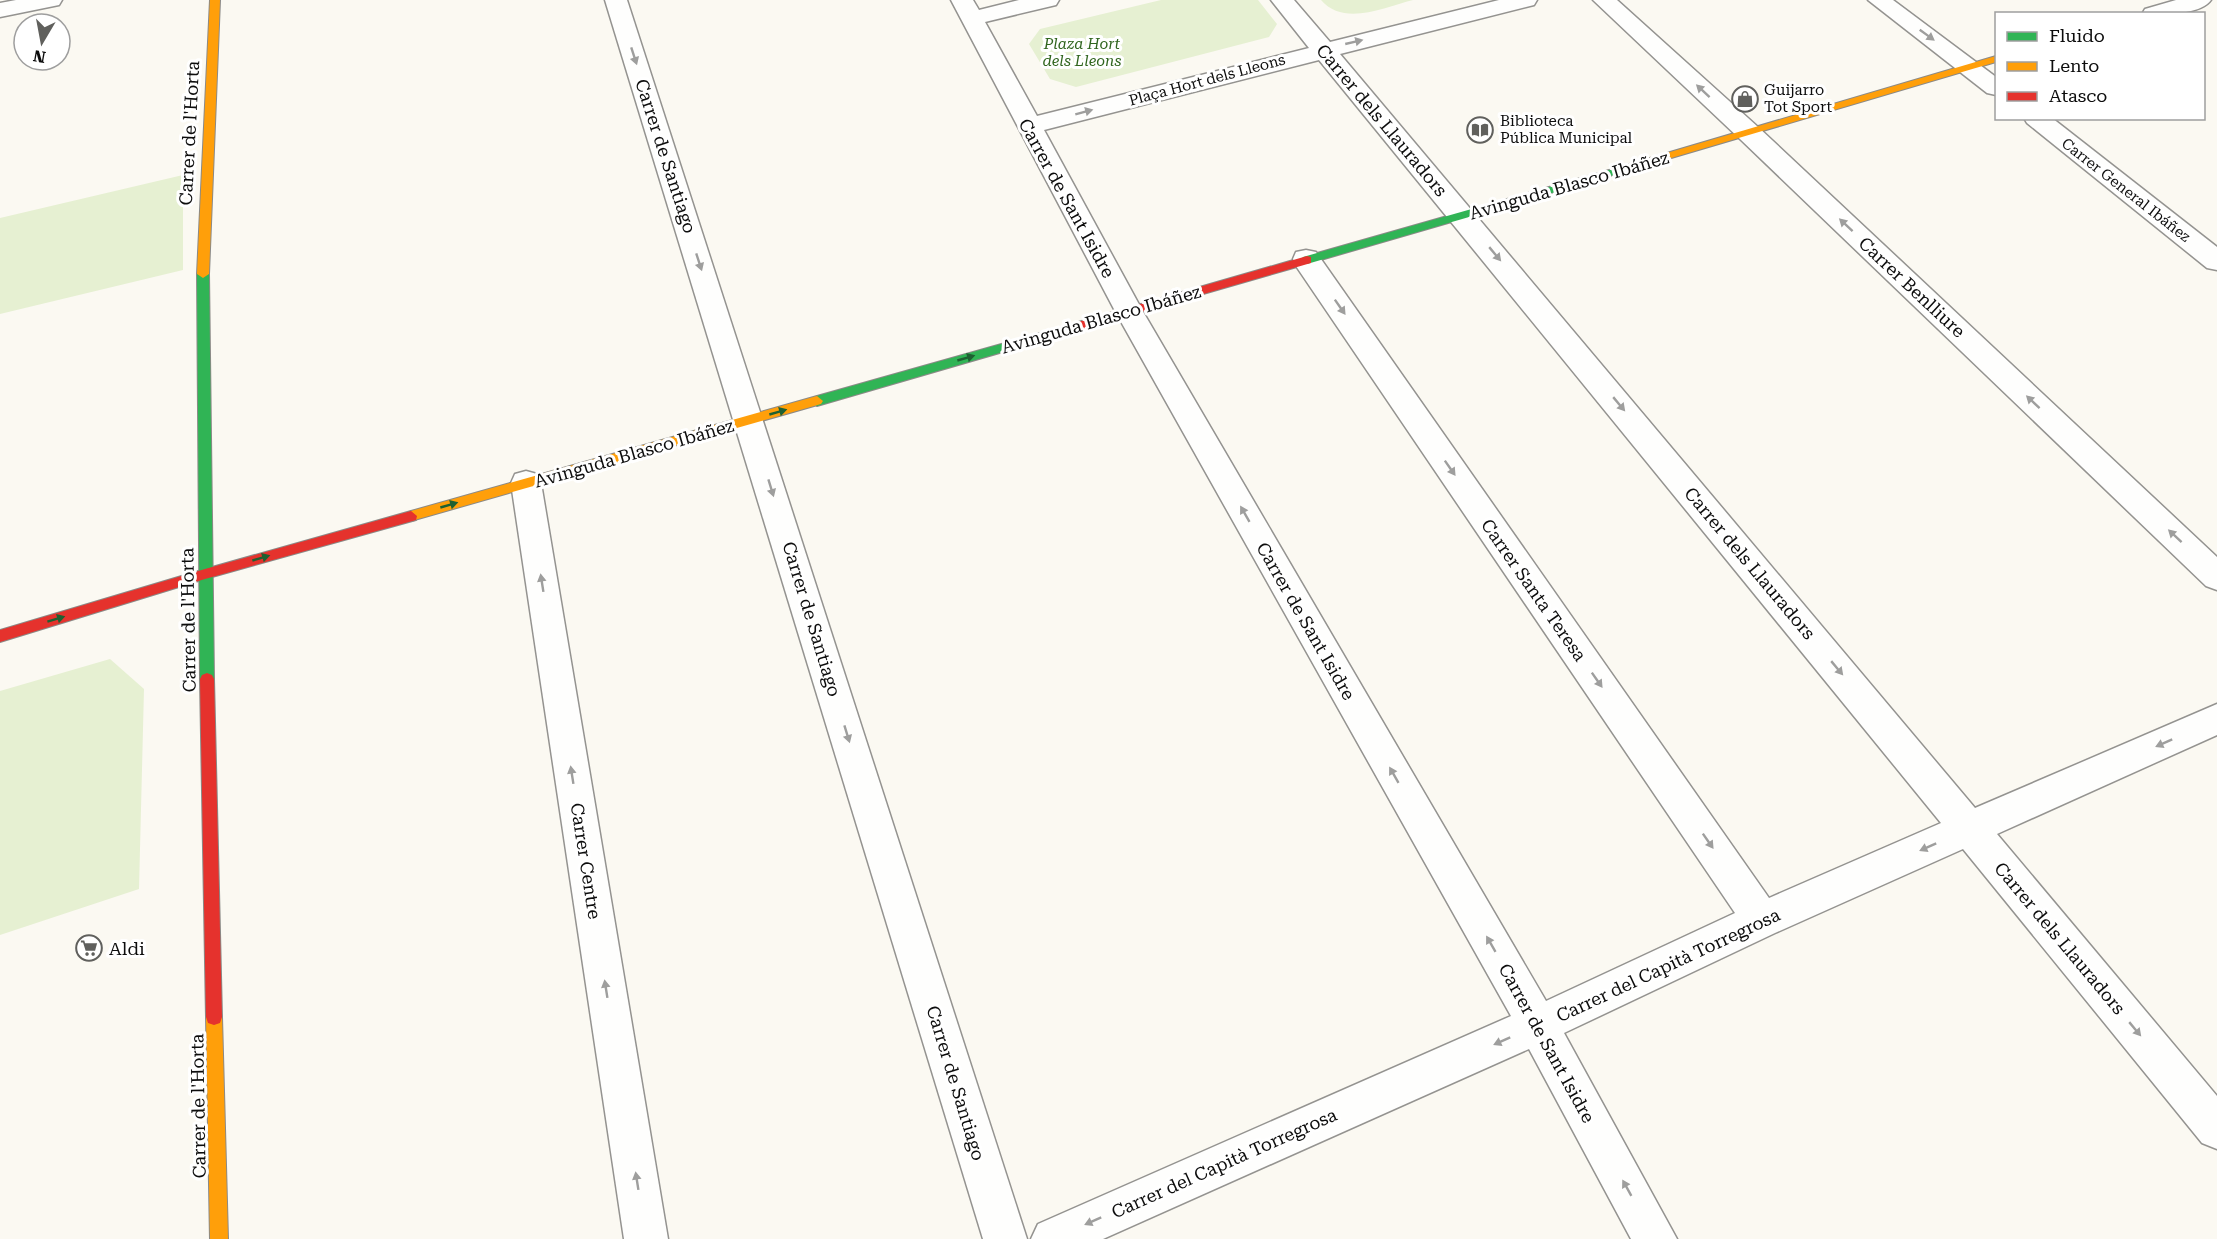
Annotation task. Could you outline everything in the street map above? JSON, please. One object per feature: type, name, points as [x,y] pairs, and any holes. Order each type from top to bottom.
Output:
[{"type":"street","points":[[0,10],[51,0]]},
{"type":"street","name":"Carrer de l'Horta","points":[[215,0],[203,254],[205,574],[219,1239]]},
{"type":"street","name":"Carrer de Santiago","points":[[616,0],[750,420],[1005,1239]]},
{"type":"street","points":[[967,9],[1048,0]]},
{"type":"street","name":"Carrer dels Llauradors","points":[[1282,0],[2217,1128]]},
{"type":"street","name":"Plaça Hort dels Lleons","points":[[1028,126],[1526,0]]},
{"type":"street","name":"Carrer Benlliure","points":[[1604,0],[1749,133],[2217,576]]},
{"type":"street","points":[[1880,0],[1995,87]]},
{"type":"street","points":[[2160,12],[2200,0]]},
{"type":"street","name":"Carrer de Sant Isidre","points":[[967,9],[1129,311],[1538,1025],[1655,1239]]},
{"type":"street","name":"Avinguda Blasco Ibáñez","points":[[0,636],[205,574],[1749,133],[1995,59]]},
{"type":"street","name":"Carrer General Ibáñez","points":[[2039,120],[2217,261]]},
{"type":"street","name":"Carrer Santa Teresa","points":[[1306,259],[1762,920]]},
{"type":"street","name":"Carrer Centre","points":[[526,483],[646,1239]]},
{"type":"street","name":"Carrer del Capità Torregrosa","points":[[1053,1239],[1538,1025],[1762,920],[2217,719]]},
{"type":"green space","name":"Plaza Hort dels Lleons","points":[[1161,0],[1258,0],[1277,24],[1269,37],[1076,87],[1050,79],[1029,44],[1040,29]]},
{"type":"green space","points":[[1321,0],[1413,0],[1353,14],[1330,8]]},
{"type":"green space","points":[[183,175],[183,270],[0,314],[0,218]]},
{"type":"green space","points":[[110,659],[144,689],[139,889],[0,935],[0,691]]},
{"type":"traffic: fast","points":[[1307,260],[1630,167]]},
{"type":"traffic: fast","points":[[203,274],[207,679]]},
{"type":"traffic: fast","points":[[817,401],[1054,333]]},
{"type":"traffic: slow","points":[[203,274],[215,0]]},
{"type":"traffic: slow","points":[[1630,167],[1995,59]]},
{"type":"traffic: slow","points":[[411,516],[817,401]]},
{"type":"traffic: slow","points":[[214,1017],[219,1239]]},
{"type":"traffic: jam","points":[[1054,333],[1307,260]]},
{"type":"traffic: jam","points":[[0,636],[205,574],[411,516]]},
{"type":"traffic: jam","points":[[207,679],[214,1017]]},
{"type":"place","name":"Guijarro Tot Sport","points":[[1745,99]]},
{"type":"place","name":"Biblioteca Pública Municipal","points":[[1480,130]]},
{"type":"place","name":"Aldi","points":[[89,948]]}]
